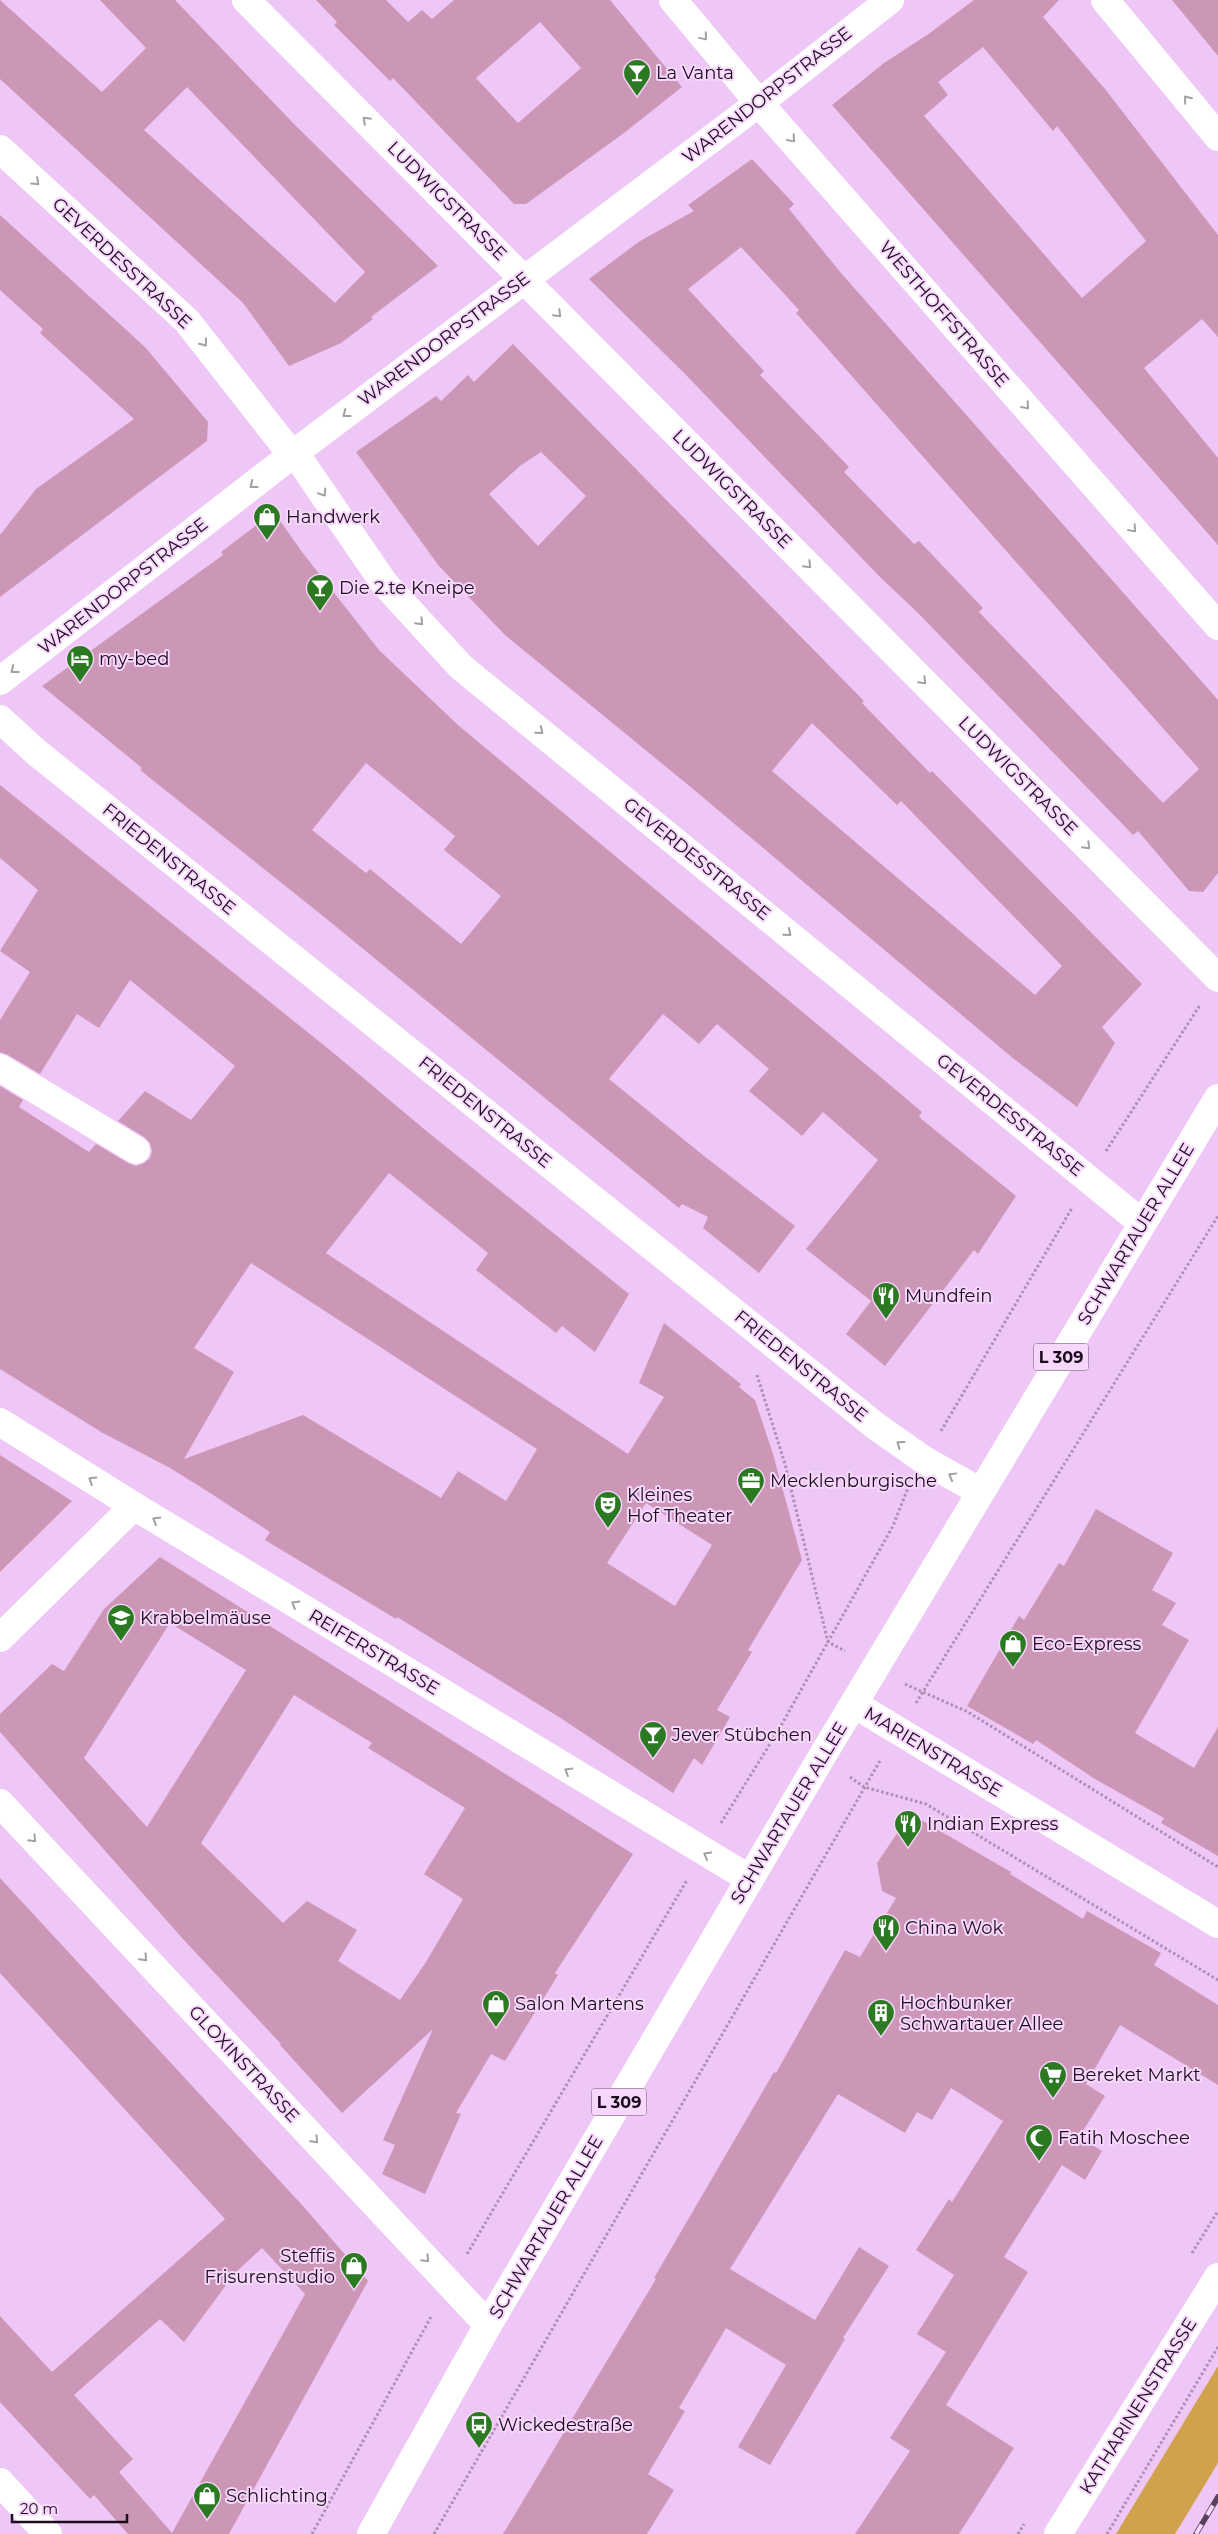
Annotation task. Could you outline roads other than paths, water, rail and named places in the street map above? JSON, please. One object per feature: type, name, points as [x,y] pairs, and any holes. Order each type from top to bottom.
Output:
[{"type":"street","name":"LUDWIGSTRASSE","points":[[246,0],[1218,977]]},
{"type":"street","name":"WESTHOFFSTRASSE","points":[[673,0],[759,103],[1218,626]]},
{"type":"street","name":"WARENDORPSTRASSE","points":[[0,680],[524,279],[759,103],[890,0]]},
{"type":"street","points":[[1105,0],[1218,137]]},
{"type":"street","name":"GEVERDESSTRASSE","points":[[0,149],[186,320],[294,454],[384,583],[461,667],[1142,1223]]},
{"type":"street","name":"FRIEDENSTRASSE","points":[[0,719],[36,752],[877,1427],[924,1460],[981,1492]]},
{"type":"street","points":[[0,1068],[136,1150]]},
{"type":"street","name":"SCHWARTAUER ALLEE","points":[[371,2534],[488,2325],[750,1879],[1218,1098]]},
{"type":"street","name":"REIFERSTRASSE","points":[[0,1422],[702,1853],[750,1879]]},
{"type":"street","points":[[0,1638],[134,1506]]},
{"type":"street","name":"MARIENSTRASSE","points":[[854,1704],[1218,1924]]},
{"type":"street","name":"GLOXINSTRASSE","points":[[0,1803],[488,2325]]},
{"type":"street","name":"KATHARINENSTRASSE","points":[[1058,2534],[1218,2277]]},
{"type":"street","points":[[0,2482],[48,2534]]},
{"type":"railway","points":[[1196,2534],[1218,2497]]},
{"type":"place","name":"La Vanta","points":[[637,97]]},
{"type":"place","name":"Handwerk","points":[[267,541]]},
{"type":"place","name":"Die 2.te Kneipe","points":[[320,612]]},
{"type":"place","name":"my-bed","points":[[80,683]]},
{"type":"place","name":"Mundfein","points":[[886,1320]]},
{"type":"place","name":"Mecklenburgische","points":[[751,1505]]},
{"type":"place","name":"Kleines Hof Theater","points":[[608,1529]]},
{"type":"place","name":"Krabbelmäuse","points":[[121,1642]]},
{"type":"place","name":"Eco-Express","points":[[1013,1668]]},
{"type":"place","name":"Jever Stübchen","points":[[653,1759]]},
{"type":"place","name":"Indian Express","points":[[908,1848]]},
{"type":"place","name":"China Wok","points":[[886,1952]]},
{"type":"place","name":"Salon Martens","points":[[496,2028]]},
{"type":"place","name":"Hochbunker Schwartauer Allee","points":[[881,2037]]},
{"type":"place","name":"Bereket Markt","points":[[1053,2099]]},
{"type":"place","name":"Fatih Moschee","points":[[1039,2162]]},
{"type":"place","name":"Steffis Frisurenstudio","points":[[354,2290]]},
{"type":"place","name":"Wickedestraße","points":[[479,2449]]},
{"type":"place","name":"Schlichting","points":[[207,2520]]}]
